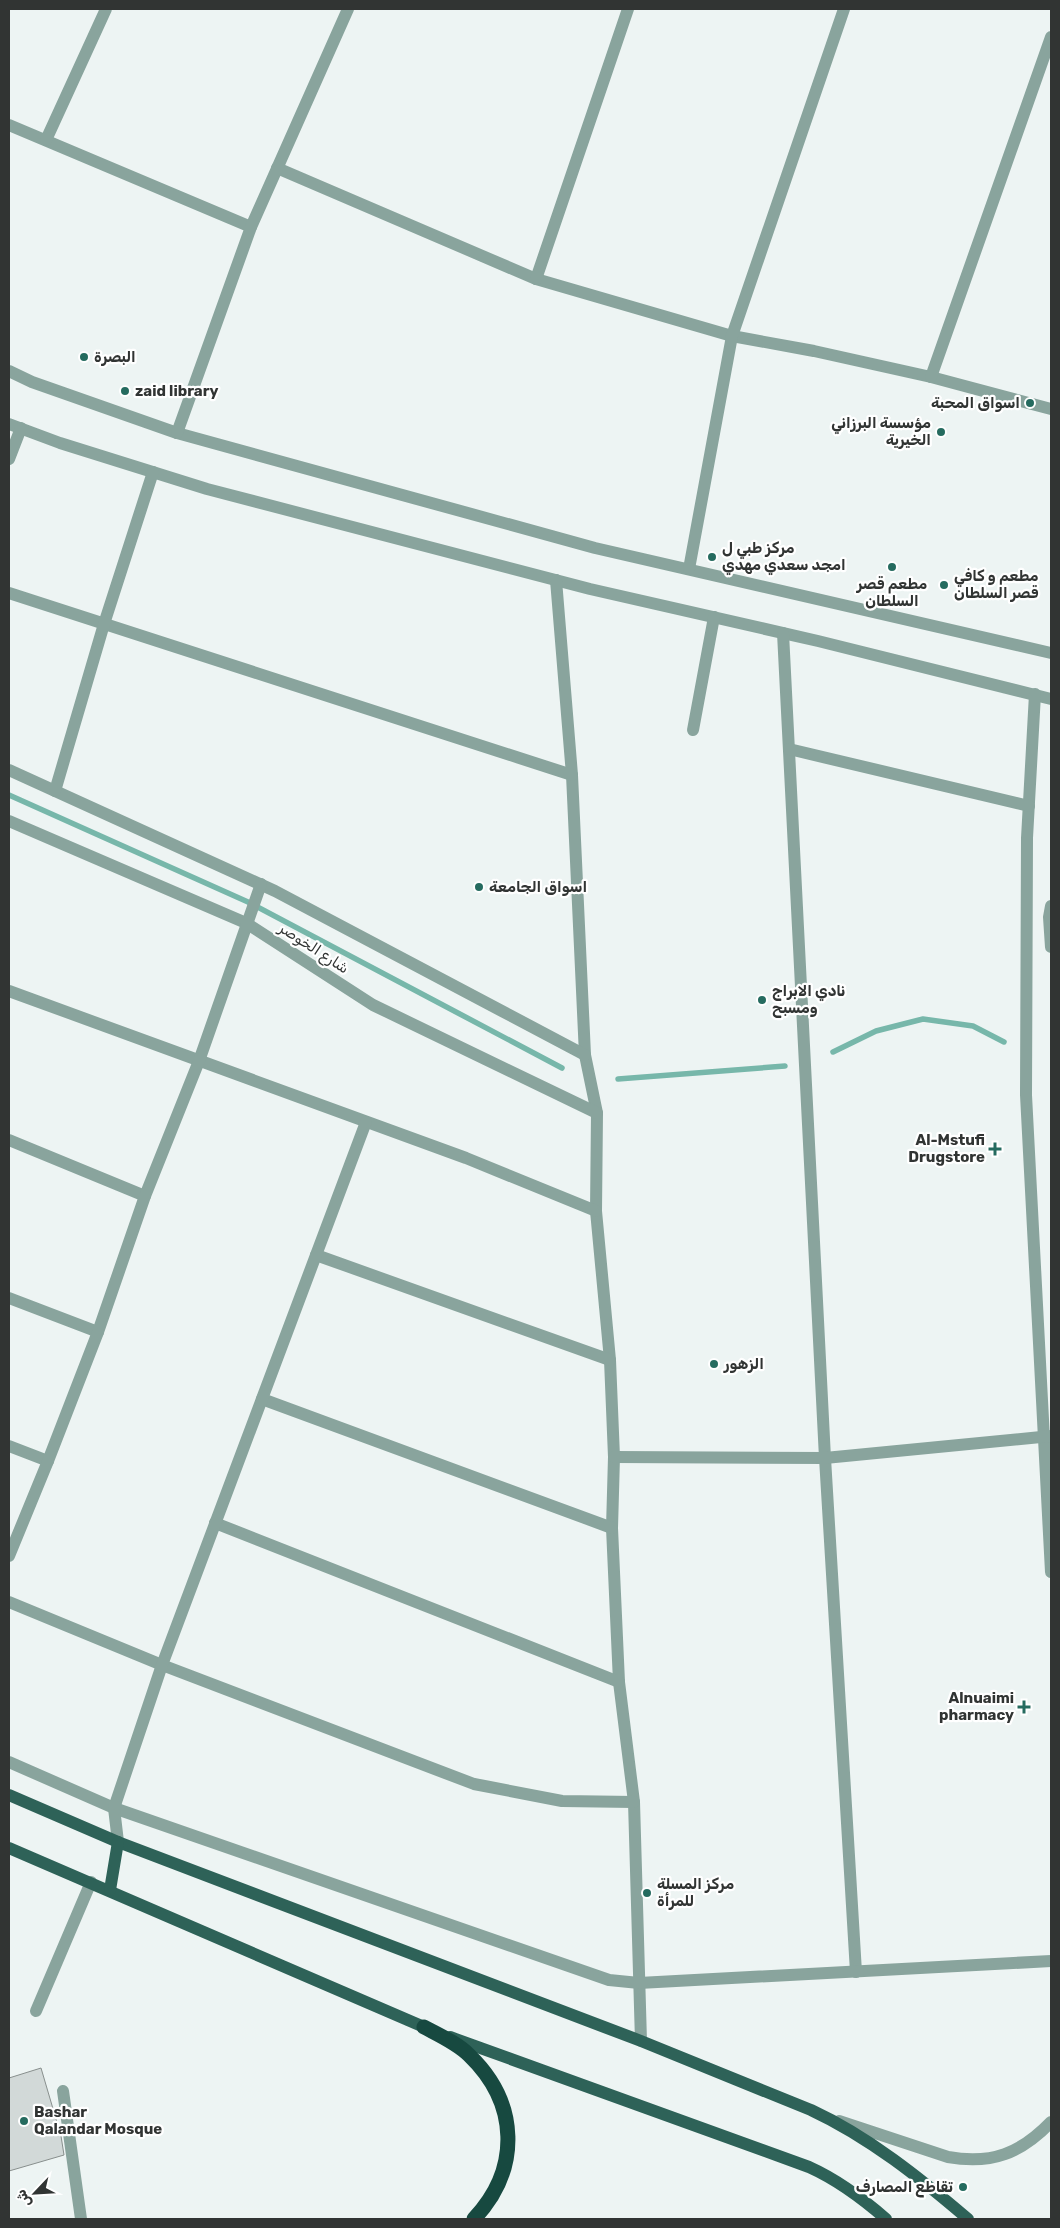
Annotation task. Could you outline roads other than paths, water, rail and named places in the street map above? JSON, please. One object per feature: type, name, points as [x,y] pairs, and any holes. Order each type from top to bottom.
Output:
[{"type":"highway","points":[[424,2027],[451,2041],[474,2059],[484,2070],[505,2113],[509,2131],[505,2170],[490,2199],[474,2219]]},
{"type":"main road","points":[[9,1795],[118,1842],[641,2041],[827,2117],[914,2175],[968,2219]]},
{"type":"main road","points":[[110,1890],[118,1842]]},
{"type":"main road","points":[[9,1848],[424,2027],[809,2167],[832,2178],[853,2192],[886,2219]]},
{"type":"street","points":[[46,140],[106,9]]},
{"type":"street","points":[[177,433],[251,227],[348,9]]},
{"type":"street","points":[[536,279],[628,9]]},
{"type":"street","points":[[689,569],[732,336],[844,9]]},
{"type":"street","points":[[930,377],[1051,37]]},
{"type":"street","points":[[9,125],[251,227]]},
{"type":"street","points":[[277,168],[536,279],[732,336],[930,377],[1051,409]]},
{"type":"street","points":[[9,371],[32,382],[177,433],[585,545],[1051,653]]},
{"type":"street","points":[[9,459],[15,426],[60,443],[217,492],[556,580],[783,633],[1051,699]]},
{"type":"street","points":[[55,791],[104,624],[153,472]]},
{"type":"street","points":[[556,580],[572,775],[585,1055],[597,1113],[596,1211],[610,1360],[614,1458],[612,1528],[619,1682],[634,1802],[641,2041]]},
{"type":"street","points":[[9,593],[572,775]]},
{"type":"street","points":[[693,730],[714,617]]},
{"type":"street","points":[[783,633],[825,1458],[856,1972]]},
{"type":"street","points":[[1035,694],[1027,838],[1026,1095],[1048,1436],[1051,1572]]},
{"type":"street","points":[[789,749],[1029,806]]},
{"type":"street","points":[[9,770],[261,884],[585,1055]]},
{"type":"street","name":"شارع الخوصر","points":[[9,821],[246,923],[374,1006],[597,1113]]},
{"type":"street","points":[[9,1556],[98,1332],[144,1196],[199,1061],[261,884]]},
{"type":"street","points":[[1051,906],[1051,947]]},
{"type":"street","points":[[9,991],[466,1158],[596,1211]]},
{"type":"street","points":[[118,1842],[114,1808],[162,1665],[366,1122]]},
{"type":"street","points":[[9,1140],[144,1196]]},
{"type":"street","points":[[316,1255],[610,1360]]},
{"type":"street","points":[[9,1298],[98,1332]]},
{"type":"street","points":[[262,1399],[612,1528]]},
{"type":"street","points":[[614,1458],[825,1458],[1048,1436]]},
{"type":"street","points":[[9,1446],[48,1461]]},
{"type":"street","points":[[215,1523],[619,1682]]},
{"type":"street","points":[[9,1602],[162,1665],[474,1784],[562,1801],[634,1802]]},
{"type":"street","points":[[9,1762],[114,1808],[594,1976],[640,1984],[1051,1961]]},
{"type":"street","points":[[36,2011],[91,1882]]},
{"type":"street","points":[[63,2090],[81,2219]]},
{"type":"street","points":[[827,2117],[948,2156],[967,2160],[986,2159],[1011,2153],[1033,2139],[1051,2122]]},
{"type":"waterway","points":[[9,795],[248,902],[562,1068]]},
{"type":"waterway","points":[[833,1052],[876,1031],[923,1019],[973,1026],[1004,1042]]},
{"type":"waterway","points":[[618,1079],[785,1066]]},
{"type":"place","name":"البصرة","points":[[84,357]]},
{"type":"place","name":"zaid library","points":[[125,391]]},
{"type":"place","name":"اسواق المحبة","points":[[1030,403]]},
{"type":"place","name":"مؤسسة البرزاني الخيرية","points":[[941,432]]},
{"type":"place","name":"مركز طبي ل امجد سعدي مهدي","points":[[712,557]]},
{"type":"place","name":"مطعم قصر السلطان","points":[[892,567]]},
{"type":"place","name":"مطعم و كافي قصر السلطان","points":[[944,585]]},
{"type":"place","name":"اسواق الجامعة","points":[[479,887]]},
{"type":"place","name":"نادي الابراج ومسبح","points":[[762,1000]]},
{"type":"place","name":"Al-Mstufi Drugstore","points":[[995,1149]]},
{"type":"place","name":"الزهور","points":[[714,1364]]},
{"type":"place","name":"Alnuaimi pharmacy","points":[[1024,1707]]},
{"type":"place","name":"مركز المسلة للمرأة","points":[[647,1893]]},
{"type":"place","name":"Bashar Qalandar Mosque","points":[[24,2121]]},
{"type":"place","name":"تقاطع المصارف","points":[[963,2187]]}]
